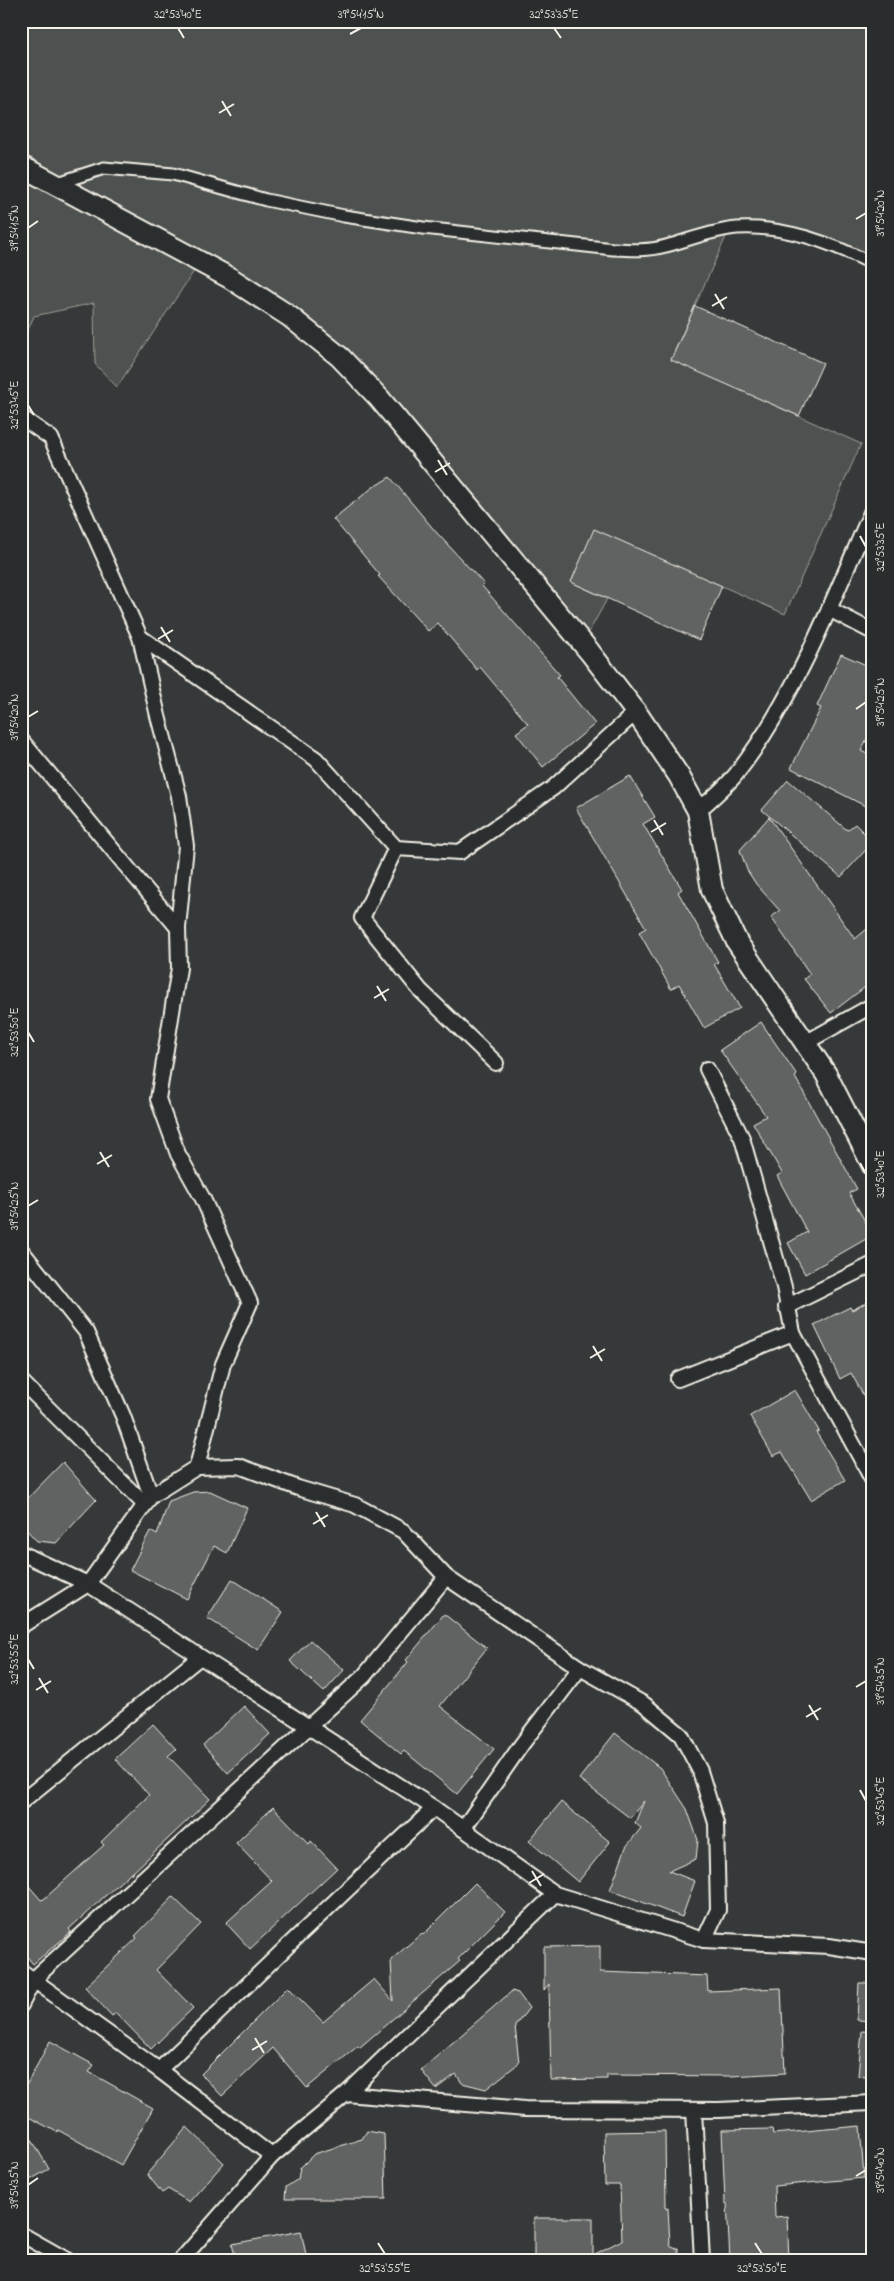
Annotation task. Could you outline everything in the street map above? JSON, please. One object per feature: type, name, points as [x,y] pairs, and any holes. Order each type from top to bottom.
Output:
[{"type":"main road","points":[[21,166],[230,278],[289,316],[340,357],[379,398],[589,650],[636,712],[679,776],[698,810],[712,890],[737,942],[826,1074],[873,1166]]},
{"type":"street","points":[[55,184],[104,168],[173,174],[266,200],[344,216],[423,228],[612,250],[637,251],[665,246],[735,228],[774,228],[811,238],[873,264]]},
{"type":"street","points":[[21,417],[51,438],[140,636],[158,716],[180,796],[186,846],[178,928],[179,968],[158,1099],[178,1154],[203,1199],[250,1303],[223,1364],[197,1466]]},
{"type":"street","points":[[698,810],[736,774],[778,712],[829,609],[873,508]]},
{"type":"street","points":[[829,609],[873,632]]},
{"type":"street","points":[[140,636],[316,760],[396,848],[460,852],[553,788],[636,712]]},
{"type":"street","points":[[21,740],[178,928]]},
{"type":"street","points":[[396,848],[362,918],[420,990],[496,1063]]},
{"type":"street","points":[[805,1043],[873,1005]]},
{"type":"street","points":[[707,1069],[742,1138],[784,1287],[786,1307],[793,1334],[870,1472]]},
{"type":"street","points":[[21,1250],[86,1332],[123,1416],[148,1500]]},
{"type":"street","points":[[786,1307],[873,1264]]},
{"type":"street","points":[[678,1379],[793,1334]]},
{"type":"street","points":[[21,1381],[148,1500]]},
{"type":"street","points":[[21,1626],[88,1584],[148,1500],[197,1466],[239,1466],[298,1488],[355,1505],[403,1531],[446,1577],[580,1668],[644,1704],[681,1735],[700,1771],[716,1822],[718,1910],[704,1940]]},
{"type":"street","points":[[21,1553],[88,1584],[434,1808],[555,1894],[704,1940],[829,1946],[873,1953]]},
{"type":"street","points":[[21,2005],[34,1979],[364,1676],[446,1577]]},
{"type":"street","points":[[21,1802],[200,1658]]},
{"type":"street","points":[[463,1829],[522,1744],[580,1668]]},
{"type":"street","points":[[159,2070],[296,1937],[434,1808]]},
{"type":"street","points":[[181,2260],[272,2156],[346,2094],[555,1894]]},
{"type":"street","points":[[21,1971],[159,2070],[272,2156]]},
{"type":"street","points":[[346,2094],[525,2109],[694,2110],[873,2103]]},
{"type":"street","points":[[694,2110],[702,2260]]},
{"type":"street","points":[[21,2234],[67,2260]]},
{"type":"shaded area","points":[[21,21],[873,21],[873,264],[811,238],[729,230],[671,359],[861,444],[785,614],[595,530],[571,582],[607,599],[583,643],[340,357],[200,262],[117,387],[95,364],[94,303],[34,316],[21,346]]},
{"type":"building","points":[[695,306],[823,363],[799,416],[671,360]]},
{"type":"building","points":[[390,477],[436,532],[484,584],[482,586],[560,675],[557,677],[595,724],[543,767],[516,733],[528,724],[480,667],[477,670],[438,623],[428,631],[378,576],[380,575],[333,519],[372,488]]},
{"type":"building","points":[[594,529],[722,586],[699,640],[571,582]]},
{"type":"building","points":[[841,654],[873,668],[873,726],[861,751],[873,757],[873,810],[791,768],[821,708],[817,706]]},
{"type":"building","points":[[630,776],[655,817],[643,824],[682,889],[678,892],[718,962],[714,964],[740,1008],[704,1028],[679,984],[671,989],[639,932],[646,928],[576,808]]},
{"type":"building","points":[[788,780],[847,830],[855,824],[873,842],[841,877],[762,810]]},
{"type":"building","points":[[769,817],[855,939],[873,924],[873,981],[831,1013],[804,979],[810,974],[771,917],[780,911],[756,884],[747,870],[740,850]]},
{"type":"building","points":[[761,1022],[797,1075],[795,1077],[857,1189],[849,1193],[873,1235],[805,1274],[788,1243],[807,1232],[777,1176],[782,1173],[753,1123],[766,1116],[720,1050]]},
{"type":"building","points":[[873,1299],[873,1413],[851,1373],[840,1379],[814,1325],[850,1307],[852,1310]]},
{"type":"building","points":[[795,1390],[819,1431],[816,1432],[845,1480],[811,1500],[782,1452],[773,1456],[750,1416]]},
{"type":"building","points":[[63,1462],[96,1500],[56,1543],[37,1541],[21,1524],[21,1505]]},
{"type":"building","points":[[210,1491],[247,1508],[227,1553],[214,1546],[187,1599],[130,1570],[150,1531],[157,1535],[169,1501],[193,1492]]},
{"type":"building","points":[[232,1579],[283,1612],[258,1650],[207,1618]]},
{"type":"building","points":[[444,1614],[487,1648],[440,1706],[494,1749],[457,1794],[404,1751],[401,1754],[360,1720],[408,1662],[406,1660]]},
{"type":"building","points":[[310,1640],[344,1670],[324,1692],[290,1661]]},
{"type":"building","points":[[244,1706],[270,1734],[228,1773],[203,1745]]},
{"type":"building","points":[[153,1724],[176,1749],[168,1756],[210,1799],[131,1874],[69,1929],[71,1932],[33,1964],[21,1949],[21,1877],[41,1900],[44,1899],[104,1845],[101,1842],[149,1795],[115,1759]]},
{"type":"building","points":[[615,1733],[660,1768],[687,1809],[698,1840],[696,1859],[669,1871],[695,1881],[682,1917],[610,1890],[626,1847],[641,1828],[635,1823],[644,1801],[630,1818],[579,1779]]},
{"type":"building","points":[[561,1802],[610,1842],[578,1882],[529,1841]]},
{"type":"building","points":[[273,1807],[309,1844],[311,1841],[337,1868],[250,1949],[226,1923],[272,1881],[236,1843]]},
{"type":"building","points":[[475,1883],[505,1912],[458,1959],[460,1961],[359,2048],[358,2046],[307,2088],[273,2048],[222,2096],[201,2074],[288,1987],[323,2022],[374,1979],[393,2001],[391,1960],[422,1933],[423,1935]]},
{"type":"building","points":[[173,1897],[201,1924],[156,1970],[193,2008],[151,2049],[116,2013],[112,2016],[85,1987],[137,1938],[135,1936]]},
{"type":"building","points":[[600,1946],[600,1972],[707,1976],[708,1991],[781,1988],[785,2073],[731,2076],[607,2075],[607,2079],[551,2080],[549,1984],[544,1990],[544,1947]]},
{"type":"building","points":[[859,1983],[873,1983],[873,2021],[857,2020]]},
{"type":"building","points":[[512,1991],[518,1993],[529,2008],[515,2026],[519,2063],[486,2089],[462,2083],[456,2074],[436,2089],[421,2070]]},
{"type":"building","points":[[862,2031],[873,2032],[873,2078],[858,2076]]},
{"type":"building","points":[[50,2041],[94,2065],[89,2072],[153,2108],[121,2165],[58,2130],[57,2132],[21,2113],[21,2095]]},
{"type":"building","points":[[21,2121],[49,2169],[21,2185]]},
{"type":"building","points":[[860,2126],[864,2178],[774,2186],[775,2217],[787,2216],[789,2260],[730,2260],[722,2130],[772,2129],[773,2134]]},
{"type":"building","points":[[187,2127],[224,2163],[189,2202],[168,2189],[162,2193],[147,2174]]},
{"type":"building","points":[[367,2131],[384,2134],[386,2199],[285,2199],[286,2187],[298,2179],[300,2168],[314,2154],[362,2139]]},
{"type":"building","points":[[665,2131],[666,2209],[668,2208],[670,2245],[678,2249],[678,2260],[534,2260],[534,2218],[593,2218],[593,2255],[622,2240],[620,2185],[605,2185],[604,2132]]},
{"type":"building","points":[[301,2231],[307,2260],[236,2260],[232,2244]]}]
